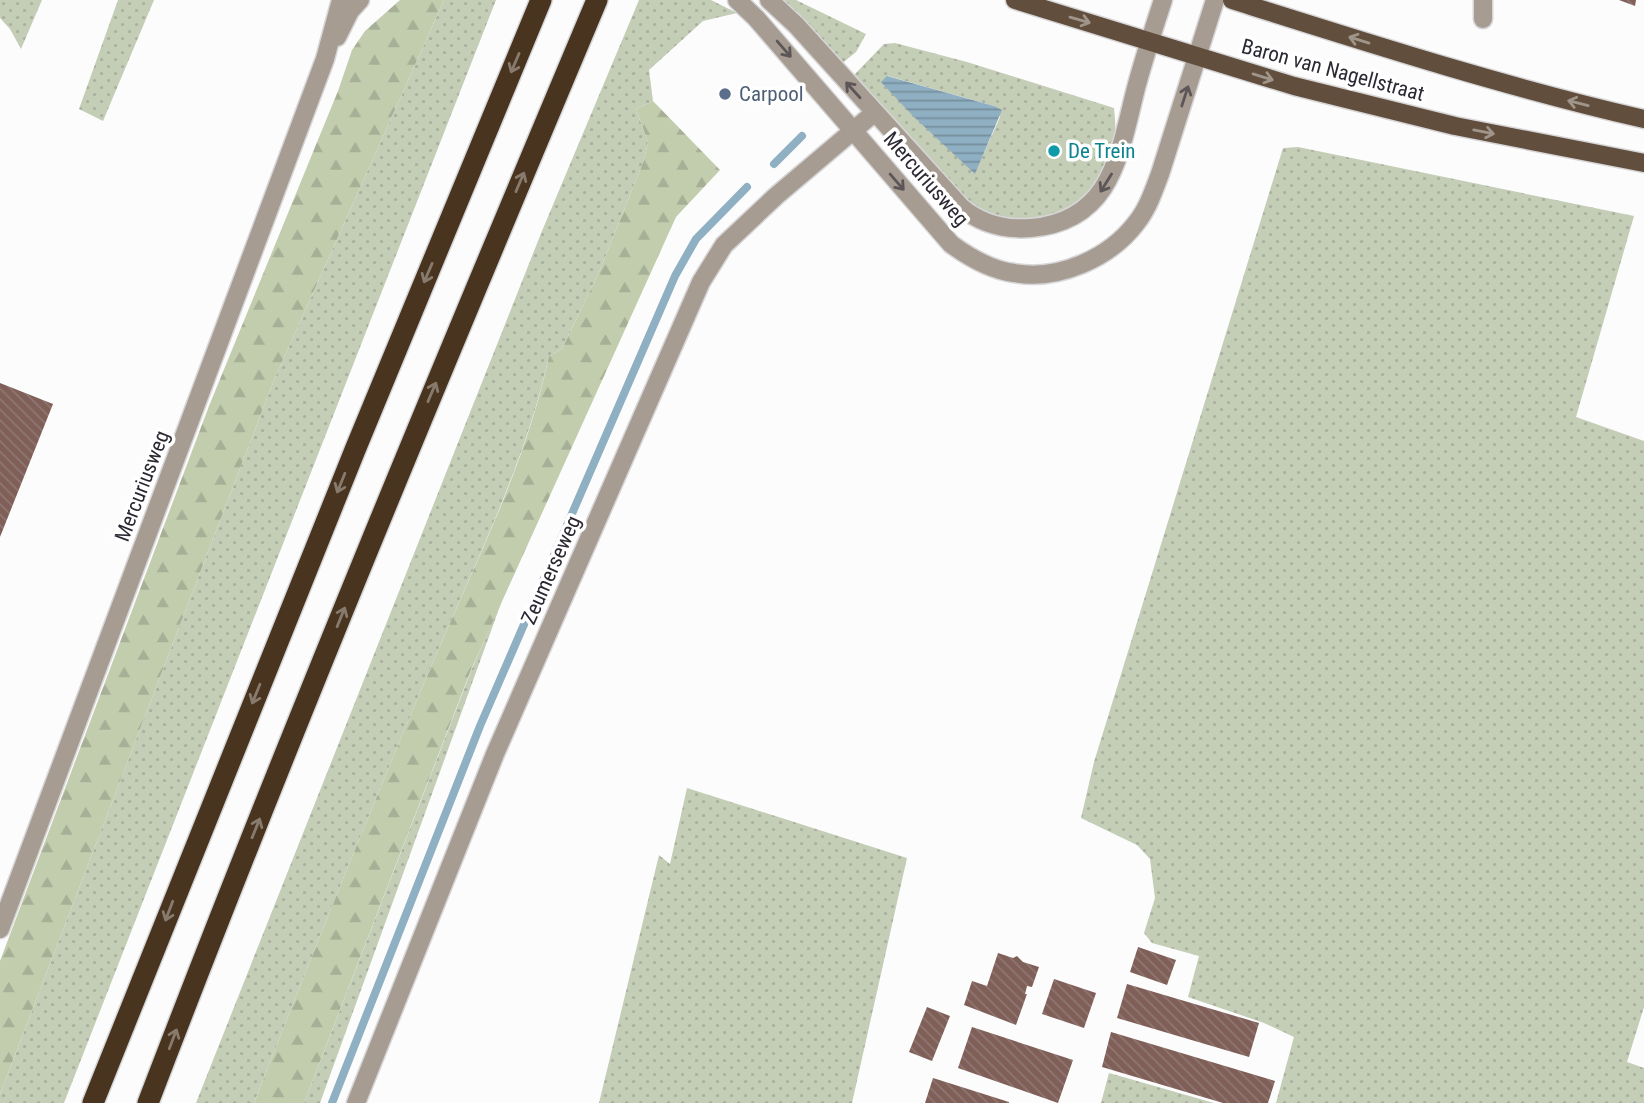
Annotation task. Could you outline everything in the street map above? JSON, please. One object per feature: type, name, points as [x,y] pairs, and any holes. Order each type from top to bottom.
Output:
[{"type":"highway","points":[[93,1103],[349,463],[541,0]]},
{"type":"highway","points":[[148,1103],[406,455],[597,0]]},
{"type":"main road","name":"Baron van Nagellstraat","points":[[1015,0],[1294,86],[1455,126],[1644,163]]},
{"type":"main road","name":"Baron van Nagellstraat","points":[[1232,0],[1471,74],[1644,119]]},
{"type":"street","name":"Mercuriusweg","points":[[0,929],[325,59],[341,0]]},
{"type":"street","name":"Mercuriusweg","points":[[325,59],[350,12],[360,0]]},
{"type":"street","name":"Mercuriusweg","points":[[737,0],[757,18],[951,244],[970,258],[1014,273],[1041,274],[1063,270],[1098,257],[1117,244],[1138,222],[1152,196],[1215,0]]},
{"type":"street","name":"Mercuriusweg","points":[[769,0],[796,25],[874,113],[969,213],[1004,228],[1043,227],[1062,222],[1080,212],[1105,187],[1121,150],[1149,41],[1163,0]]},
{"type":"street","points":[[1483,0],[1483,19]]},
{"type":"street","name":"Zeumerseweg","points":[[356,1103],[495,754],[701,282],[724,245],[776,196],[874,113]]},
{"type":"green space","points":[[0,0],[42,0],[21,49],[10,29],[0,18]]},
{"type":"green space","points":[[118,0],[154,0],[103,121],[79,109]]},
{"type":"green space","points":[[400,0],[444,0],[274,380],[0,1094],[0,961],[209,406],[338,91],[352,50],[365,31]]},
{"type":"green space","points":[[444,0],[496,0],[64,1103],[0,1103],[0,1094],[274,380]]},
{"type":"green space","points":[[639,0],[711,0],[737,13],[703,21],[649,70],[653,101],[636,109],[648,142],[644,160],[600,270],[562,349],[549,356],[527,435],[513,473],[387,772],[254,1103],[196,1103],[542,231]]},
{"type":"green space","points":[[783,0],[796,0],[866,34],[856,52],[840,65]]},
{"type":"green space","points":[[895,43],[967,62],[1114,108],[1115,140],[1108,163],[1085,195],[1060,212],[1031,220],[1016,220],[981,211],[954,192],[853,76],[884,44]],"holes":[[[888,76],[994,106],[1000,117],[975,173]]]},
{"type":"green space","points":[[653,101],[720,170],[676,217],[471,670],[304,1103],[254,1103],[387,772],[499,512],[528,435],[549,356],[562,349],[600,270],[644,160],[648,142],[636,109]]},
{"type":"green space","points":[[1298,147],[1634,216],[1576,417],[1644,441],[1644,1007],[1627,1062],[1644,1068],[1644,1103],[1276,1103],[1294,1037],[1264,1023],[1188,997],[1199,956],[1152,943],[1144,933],[1155,898],[1150,859],[1137,845],[1081,818],[1094,762],[1283,148]]},
{"type":"green space","points":[[504,595],[320,1103],[304,1103],[471,671]]},
{"type":"green space","points":[[687,788],[907,858],[852,1103],[599,1103],[659,855],[670,864]]},
{"type":"green space","points":[[1109,1073],[1214,1103],[1101,1103]]},
{"type":"water","points":[[887,76],[1002,110],[975,174],[881,82]]},
{"type":"building","points":[[1619,0],[1636,0],[1635,6]]},
{"type":"building","points":[[0,383],[53,404],[0,537]]},
{"type":"building","points":[[1138,947],[1176,960],[1167,985],[1130,972]]},
{"type":"building","points":[[998,953],[1013,958],[1017,956],[1023,962],[1039,967],[1032,987],[1027,986],[1027,994],[1016,1025],[964,1005],[972,981],[987,986]]},
{"type":"building","points":[[1054,979],[1096,993],[1084,1028],[1042,1014]]},
{"type":"building","points":[[1127,984],[1259,1023],[1249,1057],[1117,1018]]},
{"type":"building","points":[[927,1007],[950,1016],[932,1061],[909,1052]]},
{"type":"building","points":[[972,1027],[1073,1060],[1058,1103],[958,1068]]},
{"type":"building","points":[[1111,1032],[1275,1081],[1268,1103],[1223,1103],[1102,1067]]},
{"type":"building","points":[[933,1078],[1009,1102],[1009,1103],[925,1103]]},
{"type":"waterway","points":[[774,164],[802,136]]},
{"type":"waterway","points":[[332,1103],[480,726],[675,276],[696,239],[747,187]]},
{"type":"place","name":"Carpool","points":[[725,94]]},
{"type":"place","name":"De Trein","points":[[1054,151]]}]
